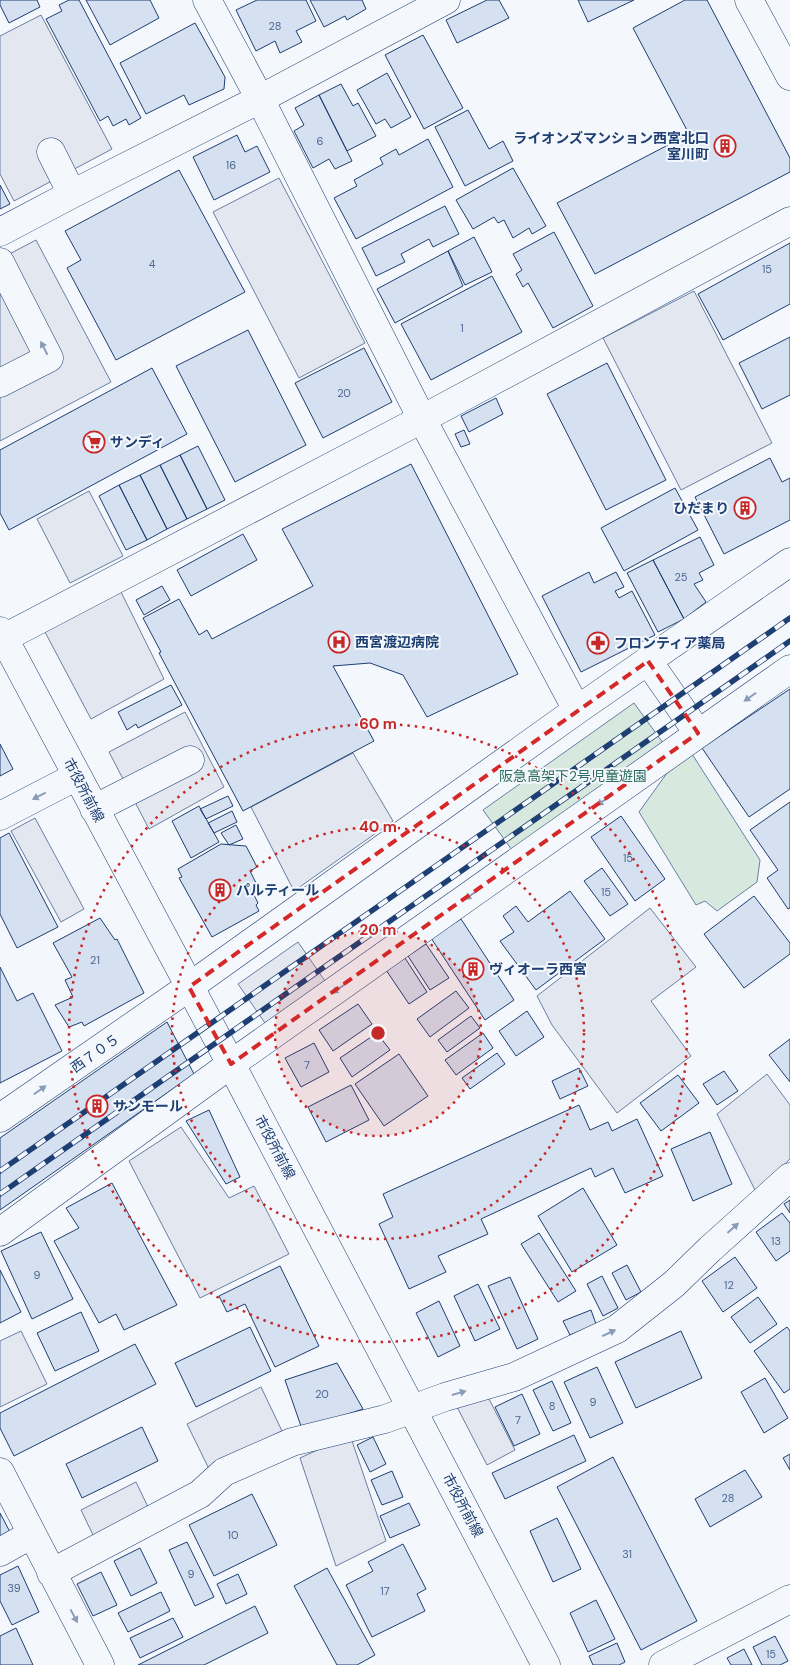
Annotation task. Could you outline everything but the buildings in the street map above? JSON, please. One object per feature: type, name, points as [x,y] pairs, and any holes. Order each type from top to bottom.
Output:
[{"type":"street","points":[[207,0],[260,99],[422,419],[577,710]]},
{"type":"street","points":[[0,232],[260,99],[446,0]]},
{"type":"street","points":[[749,0],[790,76]]},
{"type":"street","points":[[50,152],[72,194]]},
{"type":"street","points":[[2,634],[422,419],[790,221]]},
{"type":"street","points":[[0,262],[49,358],[0,383]]},
{"type":"street","name":"西７０５","points":[[0,1118],[189,987],[577,710],[648,661],[786,573]]},
{"type":"street","name":"市役所前線","points":[[2,634],[231,1064],[546,1665]]},
{"type":"street","points":[[648,661],[698,734]]},
{"type":"street","points":[[0,1232],[231,1064],[790,668]]},
{"type":"street","points":[[94,809],[190,760]]},
{"type":"street","points":[[0,816],[77,776]]},
{"type":"street","points":[[51,1573],[200,1494],[224,1472],[292,1442],[385,1419],[445,1397],[514,1377],[617,1329],[674,1284],[790,1177]]},
{"type":"street","points":[[0,1472],[100,1665]]},
{"type":"street","points":[[0,1552],[32,1534]]},
{"type":"street","points":[[663,1665],[790,1599]]},
{"type":"highlighted area","points":[[648,661],[698,733],[231,1064],[189,987]]},
{"type":"green space","name":"阪急高架下2号児童遊園","points":[[634,703],[663,743],[512,850],[483,810]]},
{"type":"green space","points":[[692,754],[760,860],[757,882],[717,911],[705,901],[696,905],[639,812],[667,773]]},
{"type":"shaded area","points":[[41,15],[112,149],[14,201],[0,174],[0,36]]},
{"type":"shaded area","points":[[279,178],[365,343],[299,378],[213,212]]},
{"type":"shaded area","points":[[36,240],[111,382],[0,441],[0,259]]},
{"type":"shaded area","points":[[694,291],[772,443],[681,490],[603,338]]},
{"type":"shaded area","points":[[89,491],[123,556],[70,583],[37,519]]},
{"type":"shaded area","points":[[121,592],[164,679],[91,719],[45,632]]},
{"type":"shaded area","points":[[185,712],[224,787],[149,829],[109,752]]},
{"type":"shaded area","points":[[353,753],[393,821],[294,891],[251,807]]},
{"type":"shaded area","points":[[35,818],[84,909],[61,922],[11,831]]},
{"type":"shaded area","points":[[650,908],[696,967],[651,1001],[691,1056],[617,1113],[552,1025],[537,996]]},
{"type":"shaded area","points":[[298,942],[325,981],[265,1023],[238,984]]},
{"type":"shaded area","points":[[767,1074],[790,1105],[790,1159],[756,1192],[717,1114]]},
{"type":"shaded area","points":[[181,1127],[229,1198],[254,1186],[289,1254],[200,1298],[129,1161]]},
{"type":"shaded area","points":[[21,1331],[47,1384],[0,1407],[0,1341]]},
{"type":"shaded area","points":[[261,1387],[282,1431],[208,1467],[187,1424]]},
{"type":"shaded area","points":[[487,1395],[515,1450],[487,1465],[456,1405]]},
{"type":"shaded area","points":[[350,1435],[386,1541],[336,1566],[300,1458]]},
{"type":"shaded area","points":[[136,1482],[149,1509],[94,1537],[81,1510]]},
{"type":"railway","points":[[0,1171],[790,618]]},
{"type":"railway","points":[[0,1194],[790,641]]},
{"type":"place","name":"ライオンズマンション西宮北口 室川町","points":[[725,146]]},
{"type":"place","name":"サンディ","points":[[94,442]]},
{"type":"place","name":"ひだまり","points":[[745,508]]},
{"type":"place","name":"西宮渡辺病院","points":[[339,642]]},
{"type":"place","name":"フロンティア薬局","points":[[598,643]]},
{"type":"place","name":"パルティール","points":[[220,890]]},
{"type":"place","name":"ヴィオーラ西宮","points":[[473,969]]},
{"type":"place","name":"サンモール","points":[[97,1106]]}]
